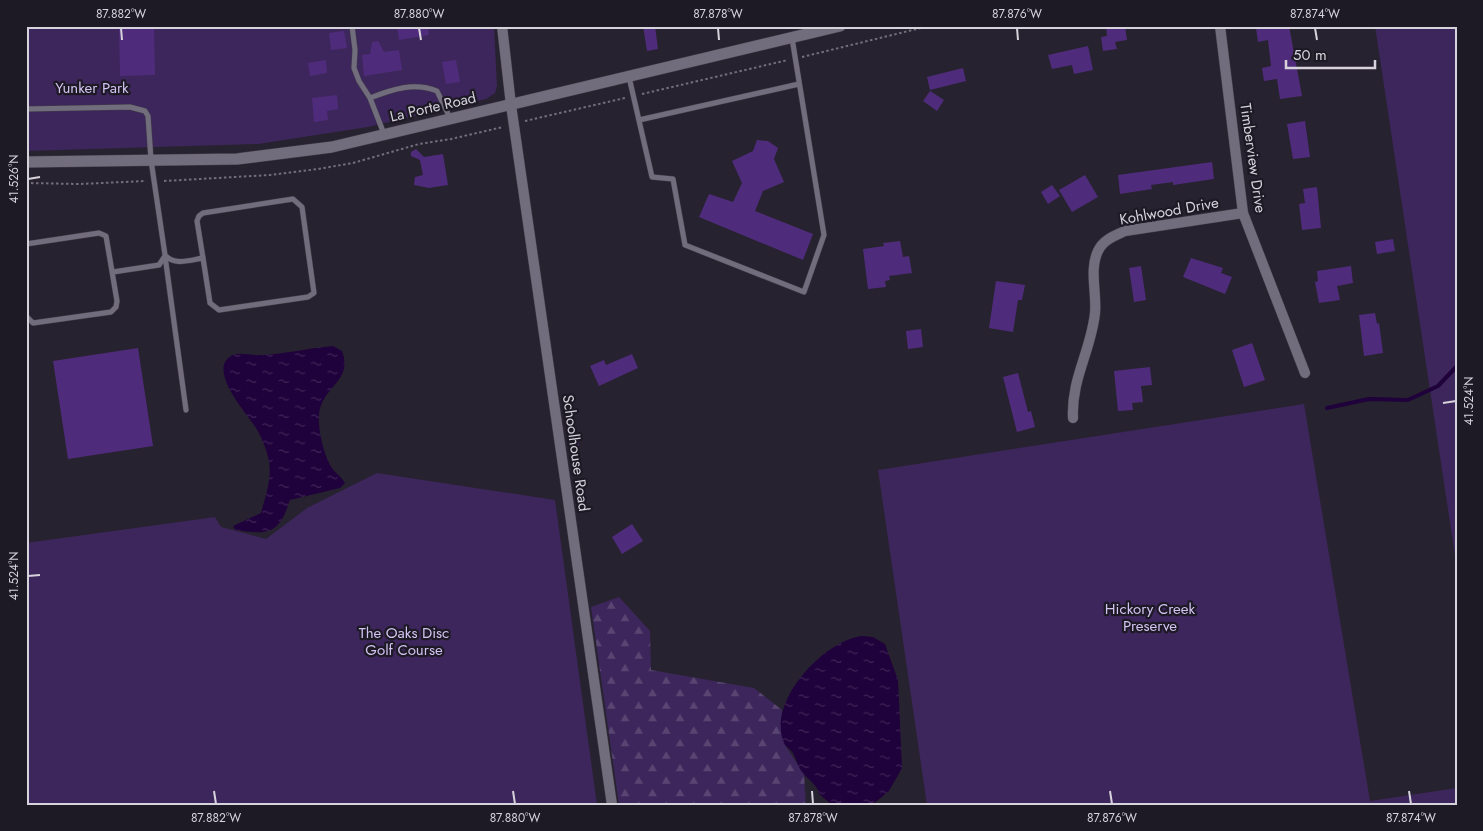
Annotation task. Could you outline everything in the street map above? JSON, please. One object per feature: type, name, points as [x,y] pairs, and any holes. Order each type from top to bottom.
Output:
[{"type":"street","name":"Schoolhouse Road","points":[[502,26],[507,53],[511,105],[612,805]]},
{"type":"street","name":"La Porte Road","points":[[26,162],[237,159],[332,147],[840,26]]},
{"type":"street","name":"Timberview Drive","points":[[1220,26],[1243,213],[1305,373]]},
{"type":"street","name":"Kohlwood Drive","points":[[1072,418],[1074,386],[1093,331],[1095,260],[1098,249],[1112,236],[1125,231],[1243,213]]},
{"type":"lane","points":[[352,26],[355,50],[354,68],[359,81],[370,98],[384,134]]},
{"type":"lane","points":[[629,76],[652,177],[673,179],[685,245],[804,292],[824,235],[792,38]]},
{"type":"lane","points":[[639,120],[799,84]]},
{"type":"lane","points":[[370,98],[395,88],[424,86],[437,91],[450,118]]},
{"type":"lane","points":[[26,109],[138,108],[145,111],[148,116],[151,160],[186,410]]},
{"type":"lane","points":[[293,199],[302,207],[314,293],[308,297],[219,310],[210,303],[203,258],[197,221],[203,213],[293,199]]},
{"type":"lane","points":[[26,244],[99,233],[106,236],[117,301],[116,307],[111,312],[33,323],[26,316]]},
{"type":"lane","points":[[165,255],[169,260],[175,262],[203,258]]},
{"type":"lane","points":[[113,272],[159,265],[165,255]]},
{"type":"green space","name":"Yunker Park","points":[[26,26],[494,26],[497,86],[495,93],[486,99],[368,127],[258,144],[26,151]]},
{"type":"green space","points":[[1375,26],[1457,26],[1457,569]]},
{"type":"green space","name":"Hickory Creek Preserve","points":[[1304,404],[1370,801],[1457,788],[1457,805],[927,805],[878,470]]},
{"type":"green space","name":"The Oaks Disc Golf Course","points":[[377,473],[555,500],[597,805],[26,805],[26,543],[215,517],[221,527],[266,539],[307,508]]},
{"type":"green space","points":[[619,597],[650,631],[651,670],[754,688],[782,710],[781,727],[785,745],[804,774],[806,805],[619,805],[591,607]]},
{"type":"water","points":[[333,346],[342,351],[344,370],[321,406],[319,428],[329,463],[345,483],[340,488],[290,500],[282,520],[272,530],[257,532],[235,530],[233,526],[261,513],[270,471],[266,450],[260,435],[231,392],[226,381],[225,363],[231,356],[238,354],[270,354]]},
{"type":"water","points":[[863,636],[873,637],[885,644],[898,680],[902,768],[889,791],[872,805],[832,805],[819,794],[815,785],[805,776],[793,753],[785,745],[781,728],[783,711],[790,693],[816,661],[832,648],[848,640]]},
{"type":"building","points":[[119,26],[154,26],[155,75],[120,76]]},
{"type":"building","points":[[397,26],[428,26],[429,35],[399,40]]},
{"type":"building","points":[[643,26],[655,26],[658,49],[647,51]]},
{"type":"building","points":[[1106,26],[1125,26],[1127,40],[1115,42],[1117,49],[1103,51],[1101,37],[1107,36]]},
{"type":"building","points":[[1264,26],[1289,26],[1302,96],[1280,99],[1277,79],[1264,81],[1262,68],[1271,66],[1268,40],[1258,42],[1256,28]]},
{"type":"building","points":[[344,31],[347,48],[331,50],[329,33]]},
{"type":"building","points":[[378,41],[384,52],[399,50],[402,70],[364,76],[362,55],[370,54],[372,42]]},
{"type":"building","points":[[1088,46],[1093,70],[1074,74],[1072,65],[1052,69],[1048,55]]},
{"type":"building","points":[[326,60],[327,73],[310,76],[308,63]]},
{"type":"building","points":[[456,60],[460,82],[446,84],[442,62]]},
{"type":"building","points":[[963,68],[966,81],[930,90],[927,77]]},
{"type":"building","points":[[930,91],[944,100],[937,111],[923,101]]},
{"type":"building","points":[[337,95],[338,109],[327,111],[328,120],[314,122],[312,98]]},
{"type":"building","points":[[1305,121],[1310,157],[1293,159],[1287,124]]},
{"type":"building","points":[[757,140],[768,141],[778,148],[774,159],[784,182],[763,191],[755,211],[813,234],[803,260],[699,217],[709,194],[733,202],[742,183],[732,161],[753,151]]},
{"type":"building","points":[[416,149],[424,157],[443,154],[448,185],[429,188],[414,185],[415,177],[423,175],[420,160],[411,156],[411,152]]},
{"type":"building","points":[[1212,162],[1214,179],[1173,185],[1173,182],[1151,185],[1152,189],[1120,194],[1118,175]]},
{"type":"building","points":[[1085,175],[1098,197],[1072,212],[1059,190]]},
{"type":"building","points":[[1052,185],[1060,196],[1048,204],[1041,192]]},
{"type":"building","points":[[1317,187],[1321,228],[1302,230],[1299,204],[1305,203],[1303,189]]},
{"type":"building","points":[[1393,239],[1395,251],[1377,254],[1375,242]]},
{"type":"building","points":[[900,241],[903,257],[909,256],[912,273],[889,276],[890,280],[885,281],[886,287],[868,289],[863,249],[884,246],[883,243]]},
{"type":"building","points":[[1191,258],[1223,268],[1221,273],[1232,277],[1225,294],[1183,277]]},
{"type":"building","points":[[1141,266],[1146,300],[1134,302],[1129,268]]},
{"type":"building","points":[[1351,266],[1353,283],[1337,286],[1340,300],[1319,303],[1315,282],[1318,281],[1317,271]]},
{"type":"building","points":[[996,281],[1025,285],[1022,300],[1018,300],[1013,332],[989,328]]},
{"type":"building","points":[[1375,313],[1377,324],[1379,323],[1383,353],[1364,356],[1359,315]]},
{"type":"building","points":[[921,329],[923,347],[908,349],[906,331]]},
{"type":"building","points":[[1252,343],[1265,380],[1244,387],[1232,350]]},
{"type":"building","points":[[138,348],[153,446],[68,459],[53,361]]},
{"type":"building","points":[[632,354],[638,368],[599,386],[590,366],[604,360],[606,365]]},
{"type":"building","points":[[1150,367],[1152,385],[1141,386],[1143,402],[1132,403],[1133,410],[1118,411],[1114,371]]},
{"type":"building","points":[[1018,373],[1028,412],[1031,411],[1035,427],[1017,432],[1003,377]]},
{"type":"building","points":[[577,437],[579,446],[570,448],[568,438]]},
{"type":"building","points":[[632,524],[643,541],[622,554],[612,537]]},
{"type":"waterway","points":[[1327,408],[1369,399],[1408,400],[1438,386],[1457,366]]}]
